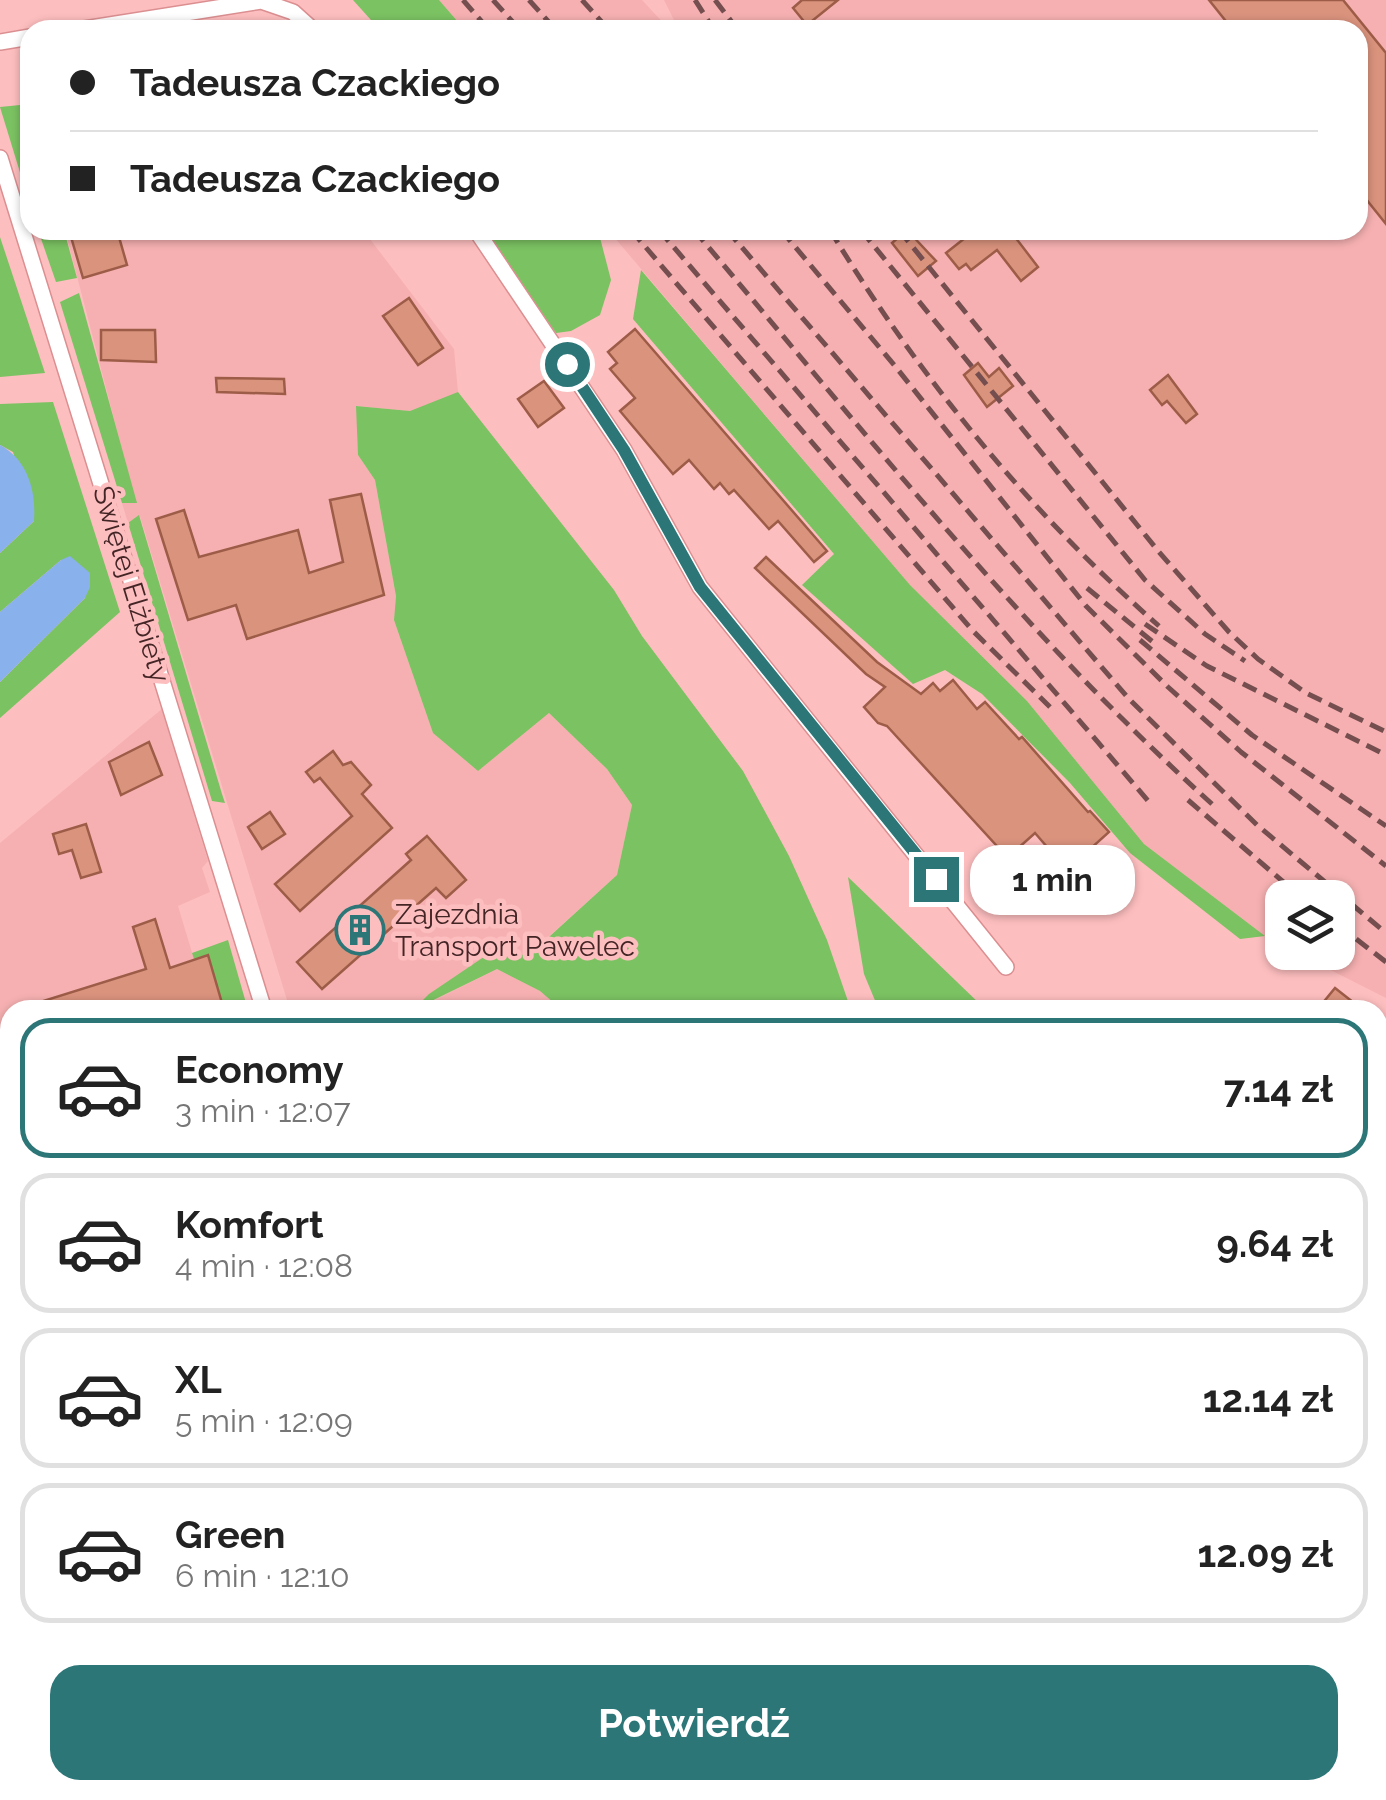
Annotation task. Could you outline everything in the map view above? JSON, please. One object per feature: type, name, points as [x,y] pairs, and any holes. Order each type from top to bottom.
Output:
[{"type":"street","points":[[141,20],[261,1],[293,12],[302,20]]},
{"type":"street","name":"Świętej Elżbiety","points":[[0,158],[20,223]]},
{"type":"street","name":"Świętej Elżbiety","points":[[25,240],[261,1000]]},
{"type":"street","points":[[483,240],[624,450],[700,587],[1006,967]]},
{"type":"shaded area","points":[[439,0],[642,0],[661,20],[456,20]]},
{"type":"shaded area","points":[[664,0],[1386,0],[1386,998],[1331,970],[1355,970],[1355,880],[1265,880],[1265,936],[1144,844],[1027,701],[910,585],[617,240],[1368,240],[1368,20],[674,20]]},
{"type":"shaded area","points":[[68,240],[371,240],[454,349],[458,392],[446,400],[410,411],[357,406],[358,455],[375,480],[396,596],[394,620],[433,733],[478,771],[549,713],[607,769],[632,805],[617,875],[527,956],[515,953],[507,943],[427,1000],[287,1000],[140,516],[128,523],[122,503],[136,503]]},
{"type":"shaded area","points":[[162,709],[208,861],[202,868],[210,892],[178,906],[194,959],[208,955],[222,1000],[0,1000],[0,843]]},
{"type":"shaded area","points":[[497,969],[550,1000],[435,1000]]},
{"type":"green space","points":[[353,0],[439,0],[456,20],[371,20]]},
{"type":"green space","points":[[20,105],[20,172],[0,107]]},
{"type":"green space","points":[[0,237],[45,373],[0,377]]},
{"type":"green space","points":[[41,240],[67,240],[77,278],[56,282]]},
{"type":"green space","points":[[490,240],[601,240],[611,280],[600,315],[571,331],[556,333]]},
{"type":"green space","points":[[641,270],[910,585],[1027,701],[1144,844],[1265,936],[1240,939],[1130,853],[1070,783],[982,694],[945,670],[913,684],[802,585],[834,554],[633,319]]},
{"type":"green space","points":[[79,293],[137,503],[122,503],[60,302]]},
{"type":"green space","points":[[458,392],[614,590],[642,636],[743,771],[789,856],[827,940],[848,1000],[550,1000],[497,969],[433,1000],[423,1000],[506,942],[515,953],[528,956],[617,875],[632,805],[607,769],[549,713],[478,771],[433,733],[394,620],[396,596],[375,480],[358,455],[356,406],[410,411]]},
{"type":"green space","points":[[53,402],[120,612],[0,718],[0,682],[85,598],[61,560],[0,612],[0,553],[34,521],[13,452],[0,445],[0,404]]},
{"type":"green space","points":[[139,515],[225,803],[212,801],[128,523]]},
{"type":"green space","points":[[848,877],[976,1000],[875,1000],[864,974]]},
{"type":"green space","points":[[228,940],[245,1000],[222,1000],[208,955],[194,959],[192,953]]},
{"type":"water","points":[[0,445],[24,468],[32,488],[34,521],[0,553]]},
{"type":"water","points":[[70,556],[90,573],[85,598],[0,682],[0,612]]},
{"type":"building","points":[[802,0],[838,0],[813,20],[803,20],[793,8]]},
{"type":"building","points":[[1209,0],[1343,0],[1359,20],[1225,20]]},
{"type":"building","points":[[1368,31],[1386,53],[1386,224],[1368,202]]},
{"type":"building","points":[[72,240],[120,240],[127,265],[83,278]]},
{"type":"building","points":[[916,240],[936,261],[918,276],[892,243]]},
{"type":"building","points":[[962,240],[1017,240],[1038,267],[1021,281],[997,250],[971,270],[966,264],[959,269],[946,253]]},
{"type":"building","points":[[409,298],[443,348],[418,365],[383,316]]},
{"type":"building","points":[[635,329],[827,551],[814,562],[778,521],[769,529],[734,490],[729,494],[720,483],[714,489],[689,460],[673,474],[620,411],[635,398],[610,369],[617,363],[608,352]]},
{"type":"building","points":[[101,330],[155,330],[156,362],[101,360]]},
{"type":"building","points":[[978,363],[989,377],[999,368],[1013,386],[987,407],[964,375]]},
{"type":"building","points":[[1168,375],[1197,414],[1186,423],[1167,401],[1162,405],[1150,390]]},
{"type":"building","points":[[216,378],[284,379],[285,394],[217,392]]},
{"type":"building","points":[[544,381],[564,408],[538,427],[518,399]]},
{"type":"building","points":[[361,494],[384,595],[247,639],[236,605],[188,620],[156,519],[184,510],[199,557],[298,530],[309,573],[343,562],[330,500]]},
{"type":"building","points":[[766,557],[877,662],[921,694],[933,683],[940,691],[953,680],[977,709],[985,702],[1109,832],[1067,870],[1035,833],[1016,850],[1069,902],[1059,912],[1004,858],[887,726],[878,723],[864,707],[885,687],[866,674],[755,568]]},
{"type":"building","points":[[149,742],[162,775],[121,795],[109,762]]},
{"type":"building","points":[[333,751],[343,765],[351,762],[371,785],[362,794],[392,828],[300,911],[275,884],[352,816],[320,778],[314,782],[306,772]]},
{"type":"building","points":[[270,812],[285,834],[262,849],[248,827]]},
{"type":"building","points":[[86,824],[101,872],[81,878],[72,850],[59,854],[53,834]]},
{"type":"building","name":"Zajezdnia Transport Pawelec","points":[[427,836],[466,880],[446,898],[436,888],[322,989],[297,962],[411,860],[406,854]]},
{"type":"building","points":[[155,919],[170,968],[208,955],[221,1000],[46,1000],[146,969],[133,927]]},
{"type":"building","points":[[1335,988],[1350,1000],[1325,1000]]},
{"type":"railway","points":[[463,0],[480,20]]},
{"type":"railway","points":[[493,0],[511,20]]},
{"type":"railway","points":[[529,0],[547,20]]},
{"type":"railway","points":[[582,0],[600,20]]},
{"type":"railway","points":[[695,0],[708,20]]},
{"type":"railway","points":[[715,0],[730,20]]},
{"type":"railway","points":[[640,240],[972,630],[1050,707]]},
{"type":"railway","points":[[668,240],[1150,803]]},
{"type":"railway","points":[[702,240],[1008,598],[1141,738],[1212,804]]},
{"type":"railway","points":[[736,240],[1129,699],[1257,825],[1386,933]]},
{"type":"railway","points":[[789,240],[1086,606],[1241,752],[1386,866]]},
{"type":"railway","points":[[836,240],[901,338],[980,441],[1066,537],[1159,626]]},
{"type":"railway","points":[[869,240],[1145,580],[1205,634],[1245,661]]},
{"type":"railway","points":[[907,240],[1159,552],[1229,632],[1258,659],[1306,693],[1386,732]]},
{"type":"railway","points":[[1087,588],[1153,642]]},
{"type":"railway","points":[[1145,624],[1207,666],[1386,755]]},
{"type":"railway","points":[[1140,640],[1252,735],[1386,826]]},
{"type":"railway","points":[[1188,800],[1281,880]]},
{"type":"railway","points":[[1355,938],[1386,962]]},
{"type":"place","name":"Zajezdnia Transport Pawelec","points":[[360,930]]},
{"type":"route","points":[[567,364],[624,450],[700,587],[936,879]]}]
